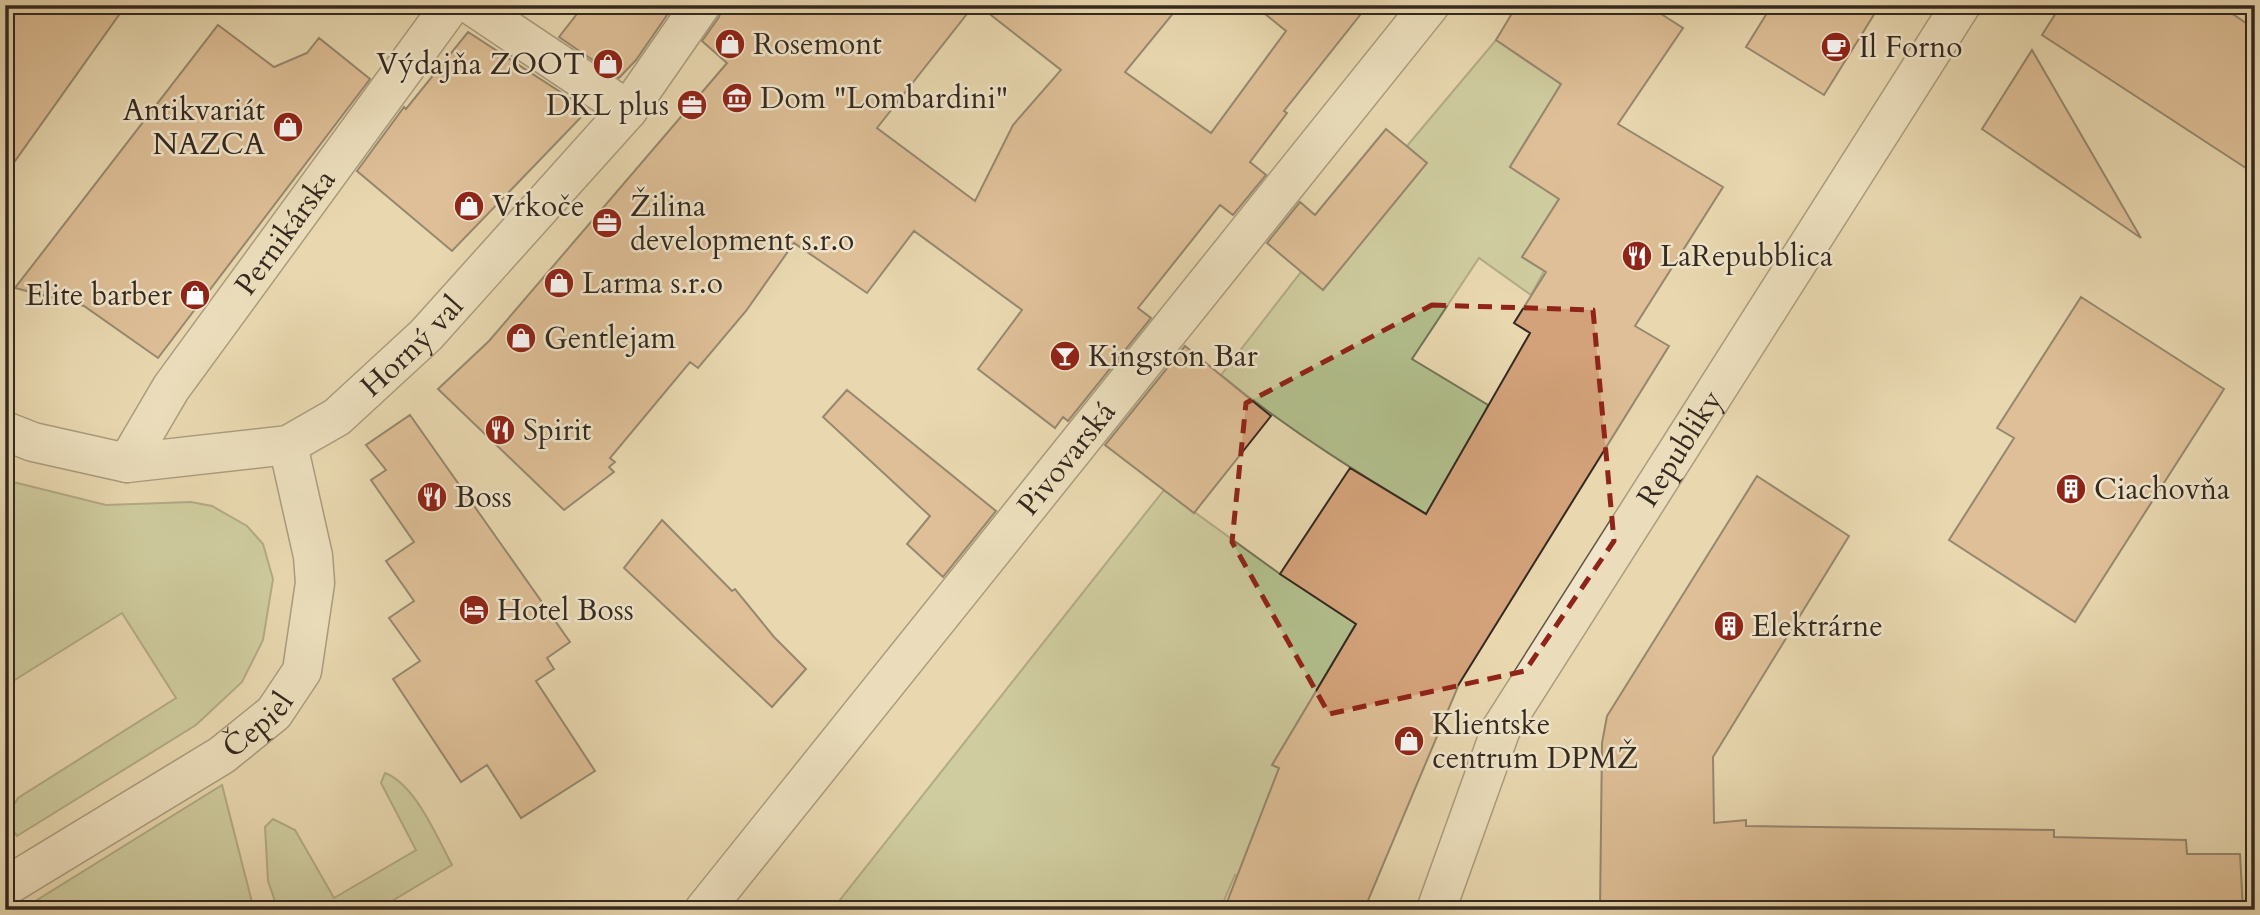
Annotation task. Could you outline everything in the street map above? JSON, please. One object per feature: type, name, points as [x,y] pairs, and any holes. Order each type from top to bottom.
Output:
[{"type":"street","name":"Pernikárska","points":[[127,463],[171,388],[452,5]]},
{"type":"street","points":[[471,5],[628,110]]},
{"type":"street","name":"Horný val","points":[[5,431],[33,442],[127,463],[288,445],[337,417],[426,335],[628,110],[701,5]]},
{"type":"street","name":"Pivovarská","points":[[704,910],[1430,5]]},
{"type":"street","name":"Republiky","points":[[1436,910],[1501,729],[1961,5]]},
{"type":"street","name":"Čepiel","points":[[7,886],[222,755],[274,713],[302,671],[315,583],[313,556],[288,445]]},
{"type":"highlighted area","points":[[1432,305],[1593,310],[1614,541],[1525,671],[1329,714],[1232,542],[1246,403]]},
{"type":"green space","points":[[1496,40],[1568,89],[1531,132],[1510,167],[1559,199],[1522,257],[1544,271],[1531,295],[1479,258],[1412,359],[1488,405],[1445,525],[1330,454],[1221,375],[1301,272],[1323,289],[1426,163],[1407,146]]},
{"type":"green space","points":[[5,480],[106,505],[191,502],[212,506],[247,526],[263,544],[273,579],[263,640],[242,682],[196,725],[17,836],[8,822],[10,811],[18,798],[176,698],[122,613],[5,686]]},
{"type":"green space","points":[[1164,490],[1280,574],[1356,624],[1272,765],[1279,768],[1264,888],[1235,875],[1220,910],[832,910]]},
{"type":"green space","points":[[385,773],[406,788],[415,800],[452,865],[377,910],[278,910],[268,881],[265,827],[273,819],[295,830],[334,898],[416,850],[381,783]]},
{"type":"green space","points":[[222,785],[254,910],[21,910]]},
{"type":"building","points":[[5,5],[126,5],[5,175]]},
{"type":"building","points":[[584,5],[674,5],[636,60],[619,78],[559,37]]},
{"type":"building","points":[[723,5],[974,5],[877,128],[975,201],[1013,125],[1061,70],[978,5],[1180,5],[1125,72],[1211,133],[1286,31],[1254,5],[1368,5],[1284,111],[1287,113],[1250,162],[1266,175],[1233,215],[1220,205],[1138,308],[1151,318],[1068,421],[1063,417],[1055,428],[978,369],[1022,310],[914,231],[867,293],[794,243],[746,311],[698,368],[690,362],[610,458],[615,462],[609,467],[614,472],[564,510],[438,389],[489,341],[727,63],[702,41],[719,17]]},
{"type":"building","points":[[1517,5],[1647,5],[1683,28],[1618,124],[1723,187],[1635,326],[1669,346],[1459,684],[1364,910],[1224,910],[1279,768],[1272,765],[1356,624],[1280,574],[1350,468],[1426,514],[1530,333],[1514,323],[1546,272],[1522,257],[1559,199],[1510,167],[1561,84],[1496,40]]},
{"type":"building","points":[[1772,5],[1880,5],[1824,95],[1746,47]]},
{"type":"building","points":[[2061,5],[2219,5],[2255,29],[2255,174],[2042,35]]},
{"type":"building","points":[[218,25],[274,67],[307,53],[319,38],[370,79],[158,358],[84,306],[15,288]]},
{"type":"building","points":[[468,32],[588,110],[452,251],[357,171],[404,107],[406,109]]},
{"type":"building","points":[[2032,50],[2141,238],[1982,129]]},
{"type":"building","points":[[1386,129],[1427,163],[1323,290],[1267,243],[1300,202],[1315,215]]},
{"type":"building","name":"Ciachovňa","points":[[2081,297],[2224,389],[2075,622],[1949,540],[2014,438],[1997,428]]},
{"type":"building","points":[[1185,346],[1271,416],[1194,513],[1105,445]]},
{"type":"building","points":[[847,390],[996,511],[943,577],[907,544],[930,516],[823,417]]},
{"type":"building","name":"Hotel Boss","points":[[410,415],[570,642],[547,658],[554,669],[536,681],[595,771],[521,818],[487,765],[461,782],[393,679],[420,661],[389,618],[414,601],[386,561],[414,542],[371,480],[386,470],[366,445]]},
{"type":"building","name":"Elektrárne","points":[[1757,476],[1849,536],[1713,757],[1714,823],[1746,820],[1746,826],[2054,830],[2054,837],[2186,840],[2187,854],[2240,854],[2243,910],[1600,910],[1602,743],[1607,716]]},
{"type":"building","points":[[662,520],[732,591],[735,589],[774,637],[806,669],[772,707],[624,568]]},
{"type":"place","name":"Rosemont","points":[[730,44]]},
{"type":"place","name":"Il Forno","points":[[1836,47]]},
{"type":"place","name":"Výdajňa ZOOT","points":[[608,64]]},
{"type":"place","name":"Dom \"Lombardini\"","points":[[737,98]]},
{"type":"place","name":"DKL plus","points":[[692,105]]},
{"type":"place","name":"Antikvariát NAZCA","points":[[288,127]]},
{"type":"place","name":"Vrkoče","points":[[469,206]]},
{"type":"place","name":"Žilina development s.r.o","points":[[607,223]]},
{"type":"place","name":"LaRepubblica","points":[[1637,256]]},
{"type":"place","name":"Larma s.r.o","points":[[559,283]]},
{"type":"place","name":"Elite barber","points":[[195,295]]},
{"type":"place","name":"Gentlejam","points":[[521,338]]},
{"type":"place","name":"Kingston Bar","points":[[1065,356]]},
{"type":"place","name":"Spirit","points":[[500,430]]},
{"type":"place","name":"Ciachovňa","points":[[2071,489]]},
{"type":"place","name":"Boss","points":[[432,497]]},
{"type":"place","name":"Hotel Boss","points":[[474,610]]},
{"type":"place","name":"Elektrárne","points":[[1729,626]]},
{"type":"place","name":"Klientske centrum DPMŽ","points":[[1409,741]]}]
